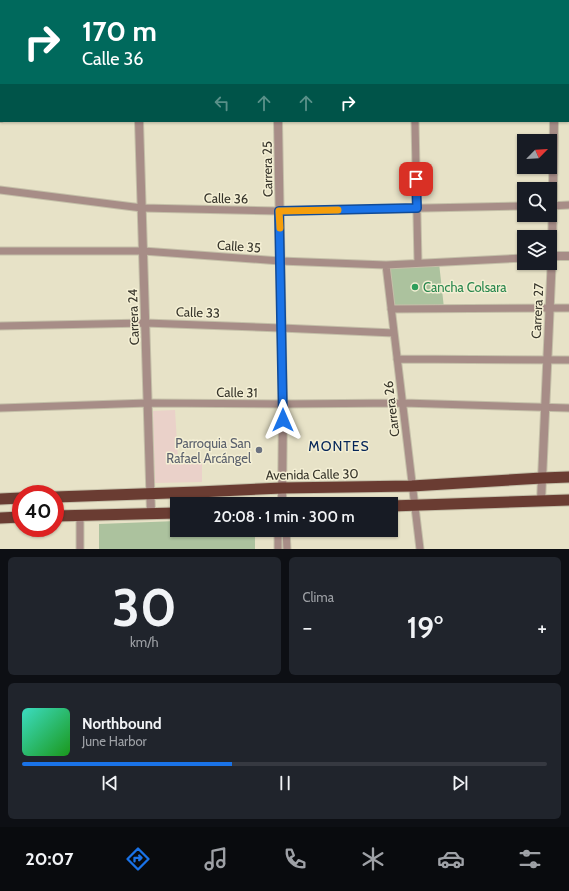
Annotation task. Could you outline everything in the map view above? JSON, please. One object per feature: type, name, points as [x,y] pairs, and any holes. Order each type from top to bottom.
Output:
[{"type":"highway","name":"Avenida Calle 30","points":[[64,497],[282,488],[412,486],[569,477]]},
{"type":"highway","points":[[0,499],[12,498]]},
{"type":"highway","points":[[398,506],[569,500]]},
{"type":"highway","points":[[64,515],[170,513]]},
{"type":"highway","points":[[0,518],[12,517]]},
{"type":"street","name":"Carrera 24","points":[[139,122],[151,513]]},
{"type":"street","name":"Carrera 25","points":[[278,122],[283,404],[282,497]]},
{"type":"street","points":[[415,122],[418,263]]},
{"type":"street","name":"Carrera 27","points":[[553,182],[554,122]]},
{"type":"street","name":"Calle 36","points":[[0,190],[142,208],[279,211],[517,206]]},
{"type":"street","points":[[557,206],[569,205]]},
{"type":"street","name":"Calle 35","points":[[0,251],[143,251],[280,261],[386,265],[517,258]]},
{"type":"street","points":[[557,256],[569,256]]},
{"type":"street","name":"Carrera 26","points":[[386,265],[420,549]]},
{"type":"street","name":"Carrera 27","points":[[540,501],[551,270]]},
{"type":"street","points":[[391,310],[550,307],[569,308]]},
{"type":"street","name":"Calle 33","points":[[0,326],[145,323],[394,334]]},
{"type":"street","points":[[397,359],[569,360]]},
{"type":"street","name":"Calle 31","points":[[0,408],[148,403],[403,403],[569,408]]},
{"type":"street","points":[[80,514],[80,549]]},
{"type":"street","points":[[278,537],[278,549]]},
{"type":"street","points":[[286,537],[287,549]]},
{"type":"shaded area","points":[[175,410],[178,459],[202,459],[202,482],[155,483],[153,411]]},
{"type":"green space","name":"Cancha Colsara","points":[[439,263],[444,308],[391,309],[386,265]]},
{"type":"green space","points":[[170,521],[170,537],[255,537],[255,549],[99,549],[99,524]]},
{"type":"slow traffic","points":[[280,228],[279,211],[338,210]]},
{"type":"place","name":"Cancha Colsara","points":[[415,287]]},
{"type":"place","name":"Parroquia San Rafael Arcángel","points":[[259,450]]},
{"type":"district","name":"MONTES","points":[[339,446]]},
{"type":"route","points":[[283,420],[279,211],[417,208],[416,179]]}]
